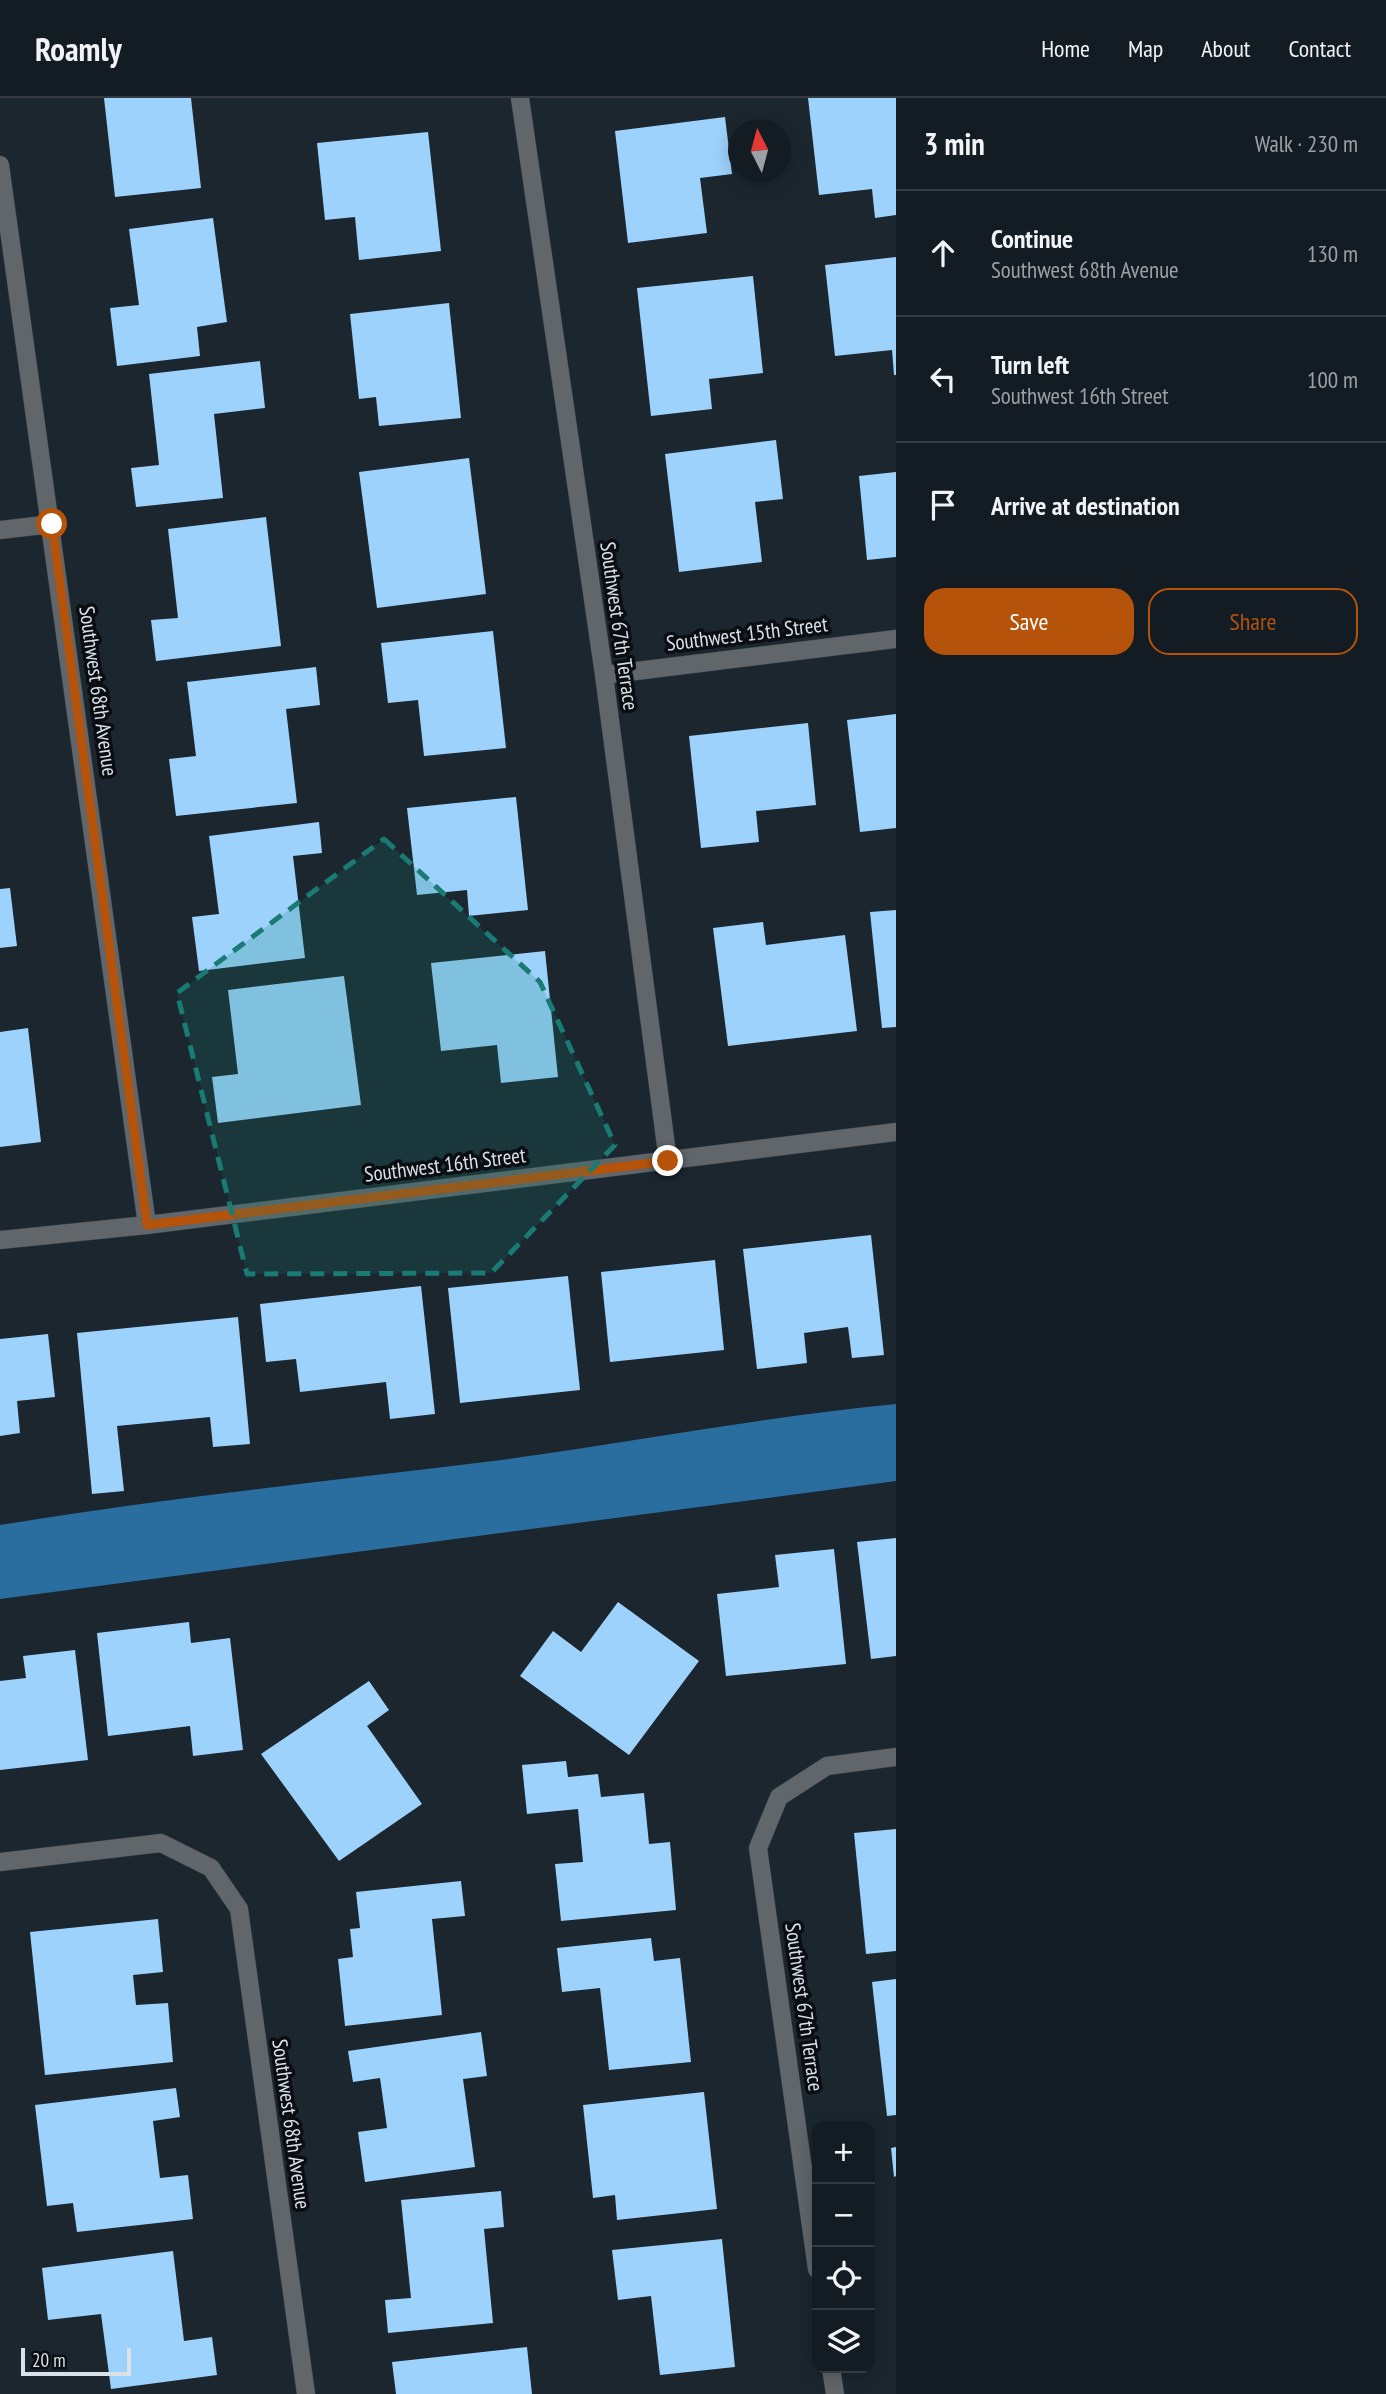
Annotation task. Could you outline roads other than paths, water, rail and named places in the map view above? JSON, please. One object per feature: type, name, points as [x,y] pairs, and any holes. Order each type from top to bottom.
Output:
[{"type":"street","name":"Southwest 67th Terrace","points":[[520,98],[604,675],[668,1161]]},
{"type":"street","name":"Southwest 68th Avenue","points":[[0,164],[52,524],[147,1225]]},
{"type":"street","points":[[0,530],[52,524]]},
{"type":"street","name":"Southwest 15th Street","points":[[604,675],[896,639]]},
{"type":"street","name":"Southwest 16th Street","points":[[0,1240],[147,1225],[896,1132]]},
{"type":"street","name":"Southwest 67th Terrace","points":[[814,2247],[758,1848],[779,1797],[827,1766],[896,1757]]},
{"type":"street","name":"Southwest 68th Avenue","points":[[0,1862],[161,1843],[211,1868],[239,1909],[306,2394]]},
{"type":"street","points":[[832,2373],[835,2394]]},
{"type":"water","points":[[896,1404],[896,1481],[0,1599],[0,1525],[185,1498],[493,1461],[795,1416]]}]
